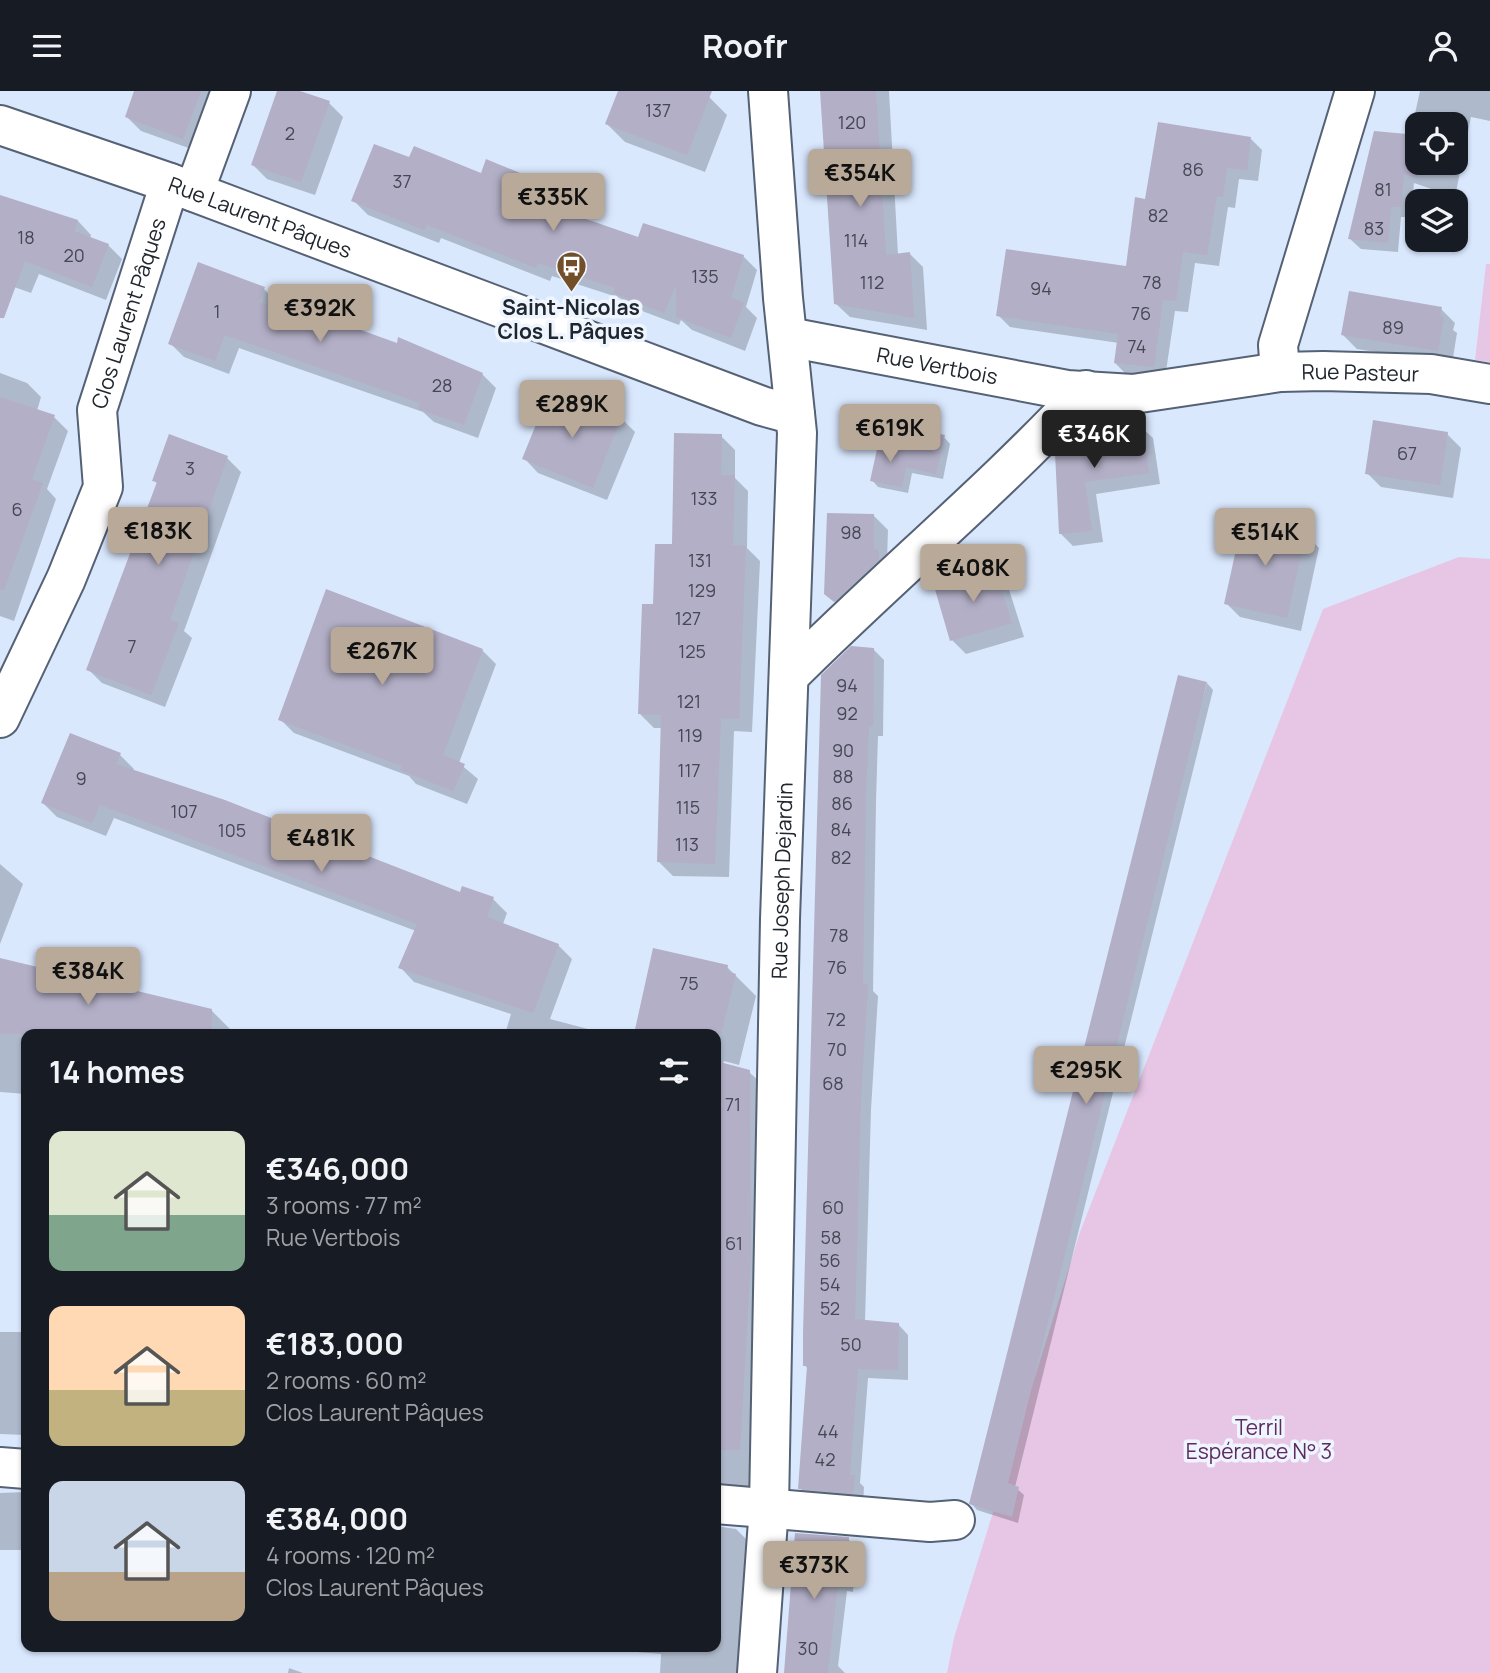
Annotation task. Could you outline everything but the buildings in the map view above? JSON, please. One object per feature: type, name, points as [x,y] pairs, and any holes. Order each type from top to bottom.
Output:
[{"type":"street","name":"Clos Laurent Pâques","points":[[0,718],[66,579],[103,487],[97,410],[182,187],[231,91]]},
{"type":"street","name":"Rue Joseph Dejardin","points":[[757,1673],[769,1507],[780,919],[790,675],[795,415],[768,91]]},
{"type":"street","points":[[1280,372],[1278,345],[1355,91]]},
{"type":"street","name":"Rue Laurent Pâques","points":[[0,125],[182,187],[762,406],[795,415]]},
{"type":"street","name":"Rue Vertbois","points":[[788,337],[1067,390],[1133,394],[1232,381]]},
{"type":"street","name":"Rue Pasteur","points":[[1232,381],[1280,372],[1431,374],[1490,384]]},
{"type":"street","points":[[790,675],[866,600],[1042,438],[1086,390]]},
{"type":"street","points":[[0,1467],[21,1469]]},
{"type":"street","points":[[721,1504],[930,1522],[955,1520]]},
{"type":"green space","points":[[1486,264],[1490,264],[1490,362],[1475,360]]},
{"type":"green space","name":"Terril Espérance N° 3","points":[[1459,557],[1490,559],[1490,1673],[947,1673],[954,1638],[1080,1232],[1323,609]]},
{"type":"place","name":"Saint-Nicolas Clos L. Pâques","points":[[571,294]]}]
